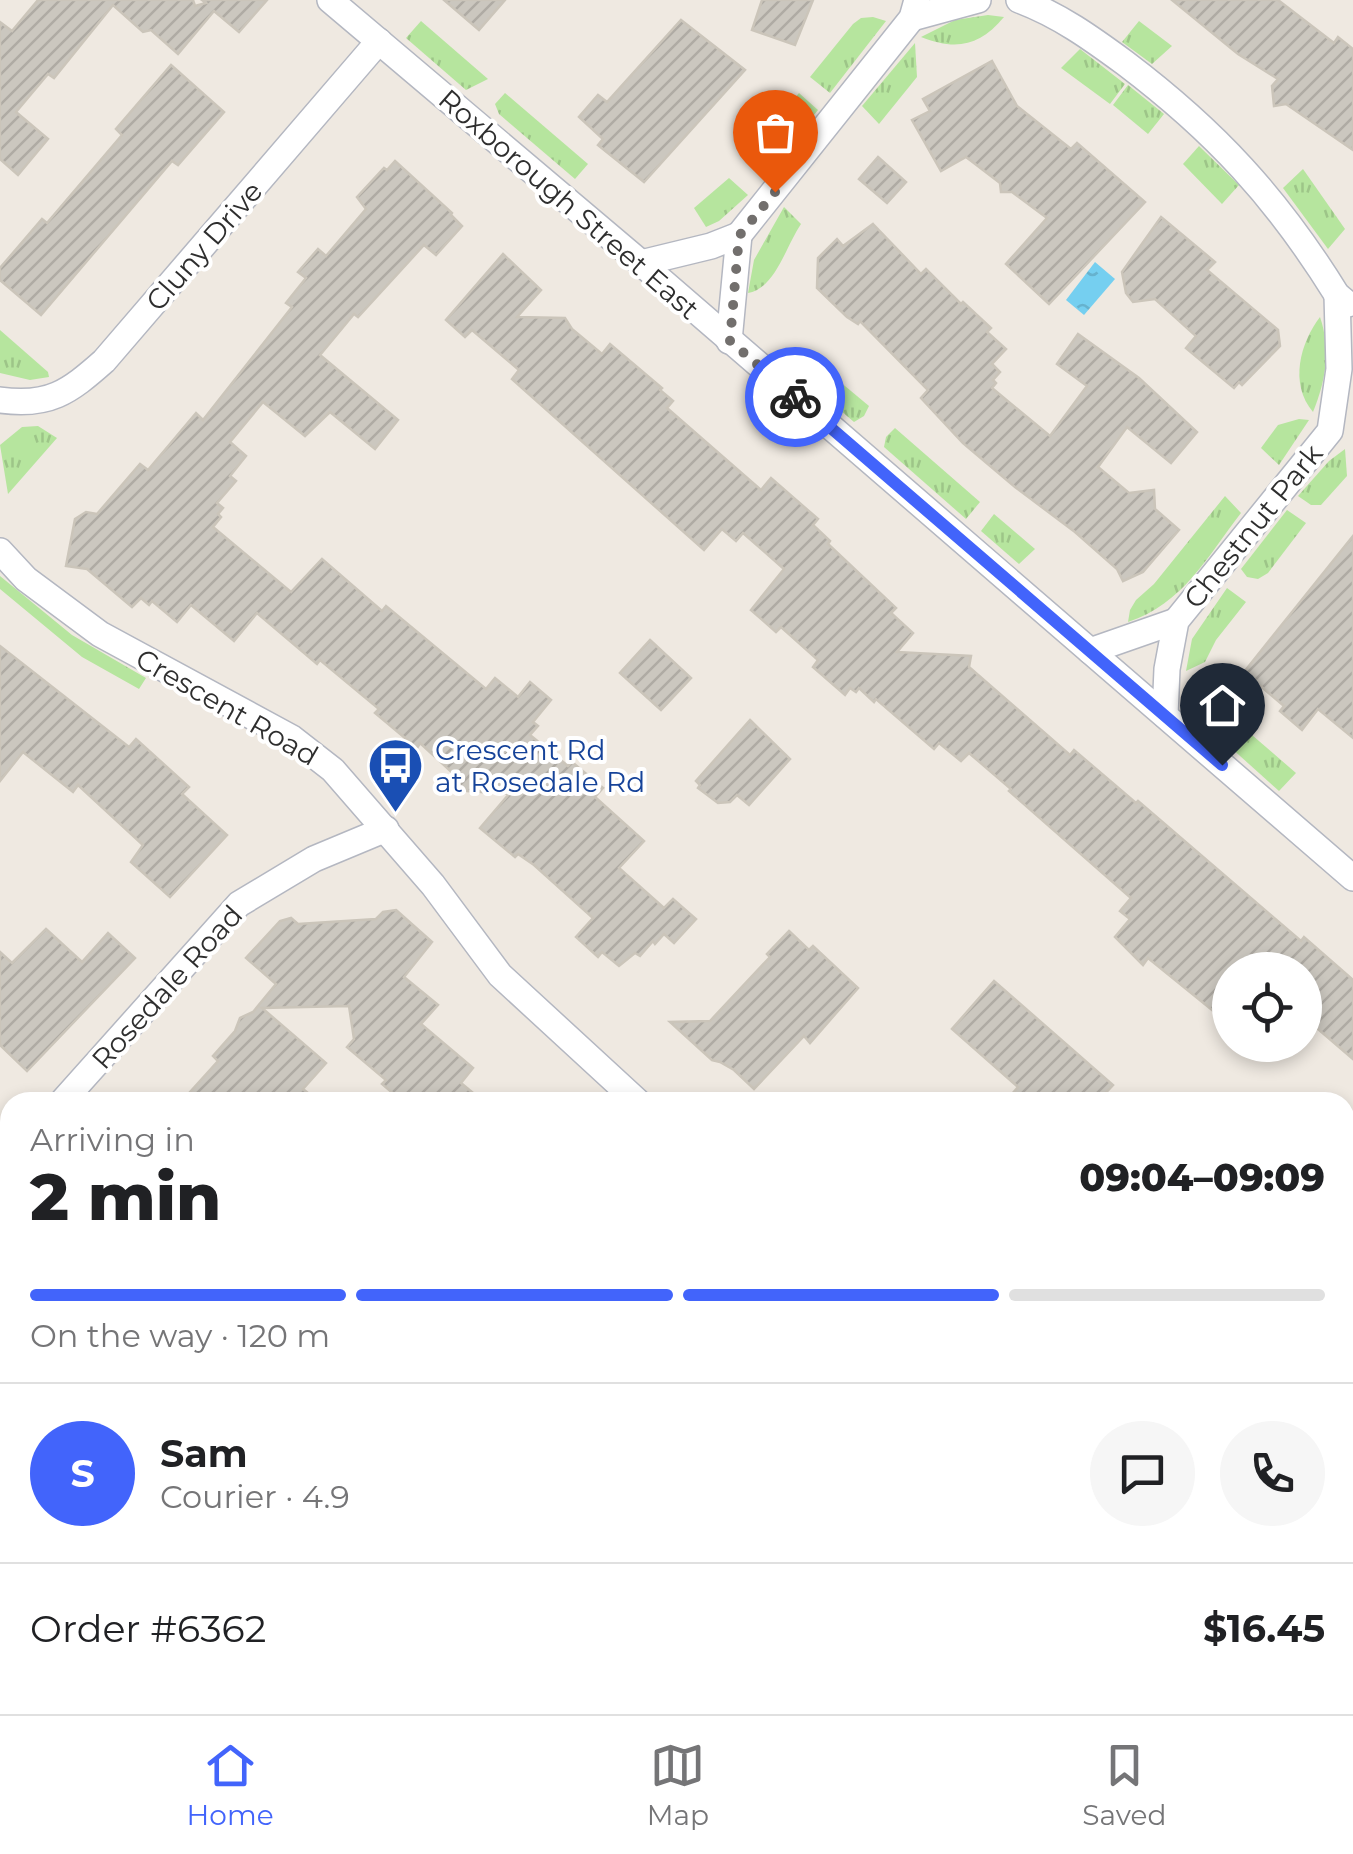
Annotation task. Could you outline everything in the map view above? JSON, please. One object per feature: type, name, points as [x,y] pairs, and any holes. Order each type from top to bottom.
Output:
[{"type":"street","points":[[730,341],[739,236],[914,9],[978,0]]},
{"type":"street","name":"Chestnut Park","points":[[1019,0],[1075,26],[1211,134],[1282,213],[1345,301],[1339,369],[1341,427],[1176,622],[1164,715]]},
{"type":"street","name":"Roxborough Street East","points":[[342,5],[379,41],[1353,878]]},
{"type":"street","name":"Cluny Drive","points":[[0,400],[42,400],[68,392],[104,361],[379,41]]},
{"type":"street","points":[[641,263],[739,236]]},
{"type":"street","name":"Crescent Road","points":[[0,551],[26,579],[100,634],[292,738],[316,755],[386,829],[500,975],[627,1092]]},
{"type":"street","name":"Chestnut Park","points":[[1090,650],[1176,622]]},
{"type":"street","name":"Rosedale Road","points":[[71,1092],[239,904],[314,859],[386,829]]},
{"type":"green space","points":[[1004,17],[986,34],[967,43],[945,44],[921,37],[955,20]]},
{"type":"green space","points":[[861,18],[886,21],[830,93],[810,77],[853,24]]},
{"type":"green space","points":[[421,21],[488,79],[466,90],[406,38]]},
{"type":"green space","points":[[1139,21],[1172,46],[1152,64],[1122,42]]},
{"type":"green space","points":[[915,43],[917,77],[879,124],[862,106]]},
{"type":"green space","points":[[1080,49],[1125,84],[1110,104],[1061,68]]},
{"type":"green space","points":[[1128,85],[1164,114],[1148,134],[1113,105]]},
{"type":"green space","points":[[505,93],[588,164],[575,179],[499,114],[495,104]]},
{"type":"green space","points":[[799,93],[818,110],[772,166],[762,164],[749,153]]},
{"type":"green space","points":[[1199,146],[1239,185],[1222,204],[1183,164]]},
{"type":"green space","points":[[1303,169],[1345,229],[1328,249],[1283,188]]},
{"type":"green space","points":[[729,178],[748,195],[719,221],[706,227],[694,208]]},
{"type":"green space","points":[[784,207],[801,224],[773,275],[766,284],[748,293],[754,260]]},
{"type":"green space","points":[[1320,317],[1325,364],[1313,412],[1299,376],[1307,339]]},
{"type":"green space","points":[[0,330],[49,377],[30,380],[0,373]]},
{"type":"green space","points":[[803,351],[869,406],[864,416],[854,422],[780,359]]},
{"type":"green space","points":[[1309,420],[1279,465],[1261,448],[1278,425]]},
{"type":"green space","points":[[38,426],[57,438],[8,494],[0,445],[22,427]]},
{"type":"green space","points":[[895,428],[980,502],[966,519],[884,447],[886,437]]},
{"type":"green space","points":[[1345,449],[1347,476],[1321,505],[1311,505],[1298,496],[1329,461]]},
{"type":"green space","points":[[1225,496],[1241,513],[1205,562],[1164,604],[1128,622],[1136,600],[1154,584]]},
{"type":"green space","points":[[1287,510],[1306,523],[1268,573],[1258,579],[1247,577],[1241,569]]},
{"type":"green space","points":[[994,514],[1035,549],[1019,564],[981,531]]},
{"type":"green space","points":[[0,576],[72,635],[146,678],[139,689],[82,657],[0,589]]},
{"type":"green space","points":[[1227,588],[1246,602],[1216,640],[1205,662],[1186,671],[1192,639]]},
{"type":"green space","points":[[1252,735],[1296,773],[1279,791],[1220,738]]},
{"type":"water","points":[[1095,262],[1115,279],[1084,315],[1066,300]]},
{"type":"building","points":[[38,0],[193,0],[195,6],[206,3],[202,0],[267,0],[239,32],[214,11],[178,54],[151,30],[143,32],[113,5],[54,78],[48,74],[16,112],[48,139],[18,175],[0,159],[0,22],[12,31]]},
{"type":"building","points":[[444,0],[505,0],[479,30]]},
{"type":"building","points":[[762,0],[813,0],[795,45],[752,30]]},
{"type":"building","points":[[1172,0],[1278,0],[1334,43],[1338,37],[1353,49],[1353,150],[1286,104],[1274,106],[1272,86],[1278,79],[1238,54]]},
{"type":"building","points":[[681,20],[745,70],[644,182],[598,145],[603,139],[579,117],[598,95],[607,102]]},
{"type":"building","points":[[992,61],[1017,106],[1071,149],[1077,143],[1145,202],[1049,304],[1006,264],[1047,218],[1012,192],[1001,192],[1000,183],[966,157],[941,171],[912,120],[930,111],[923,99]]},
{"type":"building","points":[[171,65],[224,112],[178,165],[172,161],[41,315],[0,280],[0,268],[42,219],[47,223],[122,135],[116,129]]},
{"type":"building","points":[[878,157],[906,182],[887,203],[859,179]]},
{"type":"building","points":[[395,161],[462,226],[436,255],[424,245],[358,317],[354,314],[320,355],[398,420],[375,449],[330,412],[305,436],[263,402],[230,442],[246,456],[230,476],[236,481],[217,503],[223,508],[213,527],[291,592],[322,559],[382,611],[386,606],[486,689],[495,678],[518,697],[530,682],[551,700],[533,722],[538,726],[530,735],[603,788],[595,797],[644,841],[619,868],[664,908],[673,899],[696,919],[674,943],[664,934],[640,956],[635,953],[619,966],[602,952],[598,957],[576,937],[593,918],[534,865],[518,854],[515,857],[480,828],[509,794],[467,791],[420,743],[417,748],[375,713],[379,709],[257,613],[234,641],[191,605],[177,622],[152,601],[149,605],[141,598],[132,607],[87,569],[66,566],[75,519],[86,512],[97,514],[140,464],[148,470],[196,413],[203,420],[292,307],[286,303],[306,278],[298,272],[318,249],[326,256],[366,209],[357,197]]},
{"type":"building","points":[[1161,217],[1215,262],[1207,270],[1278,330],[1280,346],[1242,385],[1239,382],[1234,388],[1186,348],[1196,336],[1155,299],[1133,302],[1126,293],[1122,272]]},
{"type":"building","points":[[873,224],[921,274],[926,269],[991,328],[987,332],[1006,349],[992,364],[1000,372],[992,388],[1050,436],[1087,386],[1057,364],[1078,334],[1139,378],[1197,432],[1171,463],[1127,427],[1098,467],[1129,493],[1154,490],[1155,509],[1179,530],[1143,572],[1123,581],[1117,569],[1075,532],[963,443],[921,398],[928,390],[860,321],[858,324],[847,317],[817,288],[818,258],[837,239],[843,246]]},
{"type":"building","points":[[503,254],[541,290],[517,317],[565,318],[572,329],[602,354],[610,344],[662,388],[673,401],[667,408],[761,490],[771,478],[818,519],[813,525],[830,541],[828,544],[896,608],[891,613],[913,633],[897,652],[971,656],[969,667],[1070,755],[1074,750],[1301,941],[1304,937],[1321,952],[1212,952],[1212,1010],[1148,958],[1143,965],[1115,937],[1130,919],[1120,911],[1131,898],[1011,789],[969,753],[961,761],[939,743],[934,749],[859,688],[856,692],[850,688],[845,695],[813,667],[818,660],[781,627],[776,632],[751,610],[784,569],[743,533],[736,541],[722,529],[704,550],[512,379],[519,370],[472,330],[465,337],[446,320]]},
{"type":"building","points":[[1353,536],[1353,738],[1318,709],[1302,730],[1280,711],[1284,706],[1244,672]]},
{"type":"building","points":[[650,640],[691,678],[661,710],[620,673]]},
{"type":"building","points":[[0,646],[129,747],[136,739],[189,787],[182,794],[227,835],[170,897],[131,862],[143,845],[78,785],[73,792],[23,752],[0,781]]},
{"type":"building","points":[[750,720],[790,759],[749,805],[737,795],[730,802],[718,803],[698,788],[696,781]]},
{"type":"building","points":[[396,910],[432,942],[404,977],[438,1005],[421,1024],[473,1068],[461,1083],[472,1092],[391,1092],[382,1084],[386,1080],[347,1047],[354,1039],[349,1006],[262,1008],[326,1063],[303,1089],[307,1092],[190,1092],[218,1061],[213,1056],[235,1031],[240,1018],[253,1012],[276,984],[246,958],[280,921],[291,918],[298,924],[376,919],[383,912]]},
{"type":"building","points":[[46,929],[82,962],[108,933],[135,958],[27,1071],[0,1045],[0,952],[12,963]]},
{"type":"building","points":[[789,931],[809,950],[813,946],[858,988],[810,1043],[804,1036],[754,1089],[734,1070],[712,1060],[670,1022],[710,1021]]},
{"type":"building","points":[[1322,953],[1353,980],[1353,1059],[1322,1033]]},
{"type":"building","points":[[994,981],[1113,1085],[1106,1092],[1014,1092],[1018,1087],[952,1029]]},
{"type":"way so far","points":[[775,192],[739,236],[730,341],[795,397]]},
{"type":"place","name":"Crescent Rd at Rosedale Rd","points":[[396,815]]},
{"type":"route","points":[[795,397],[1222,765]]}]
